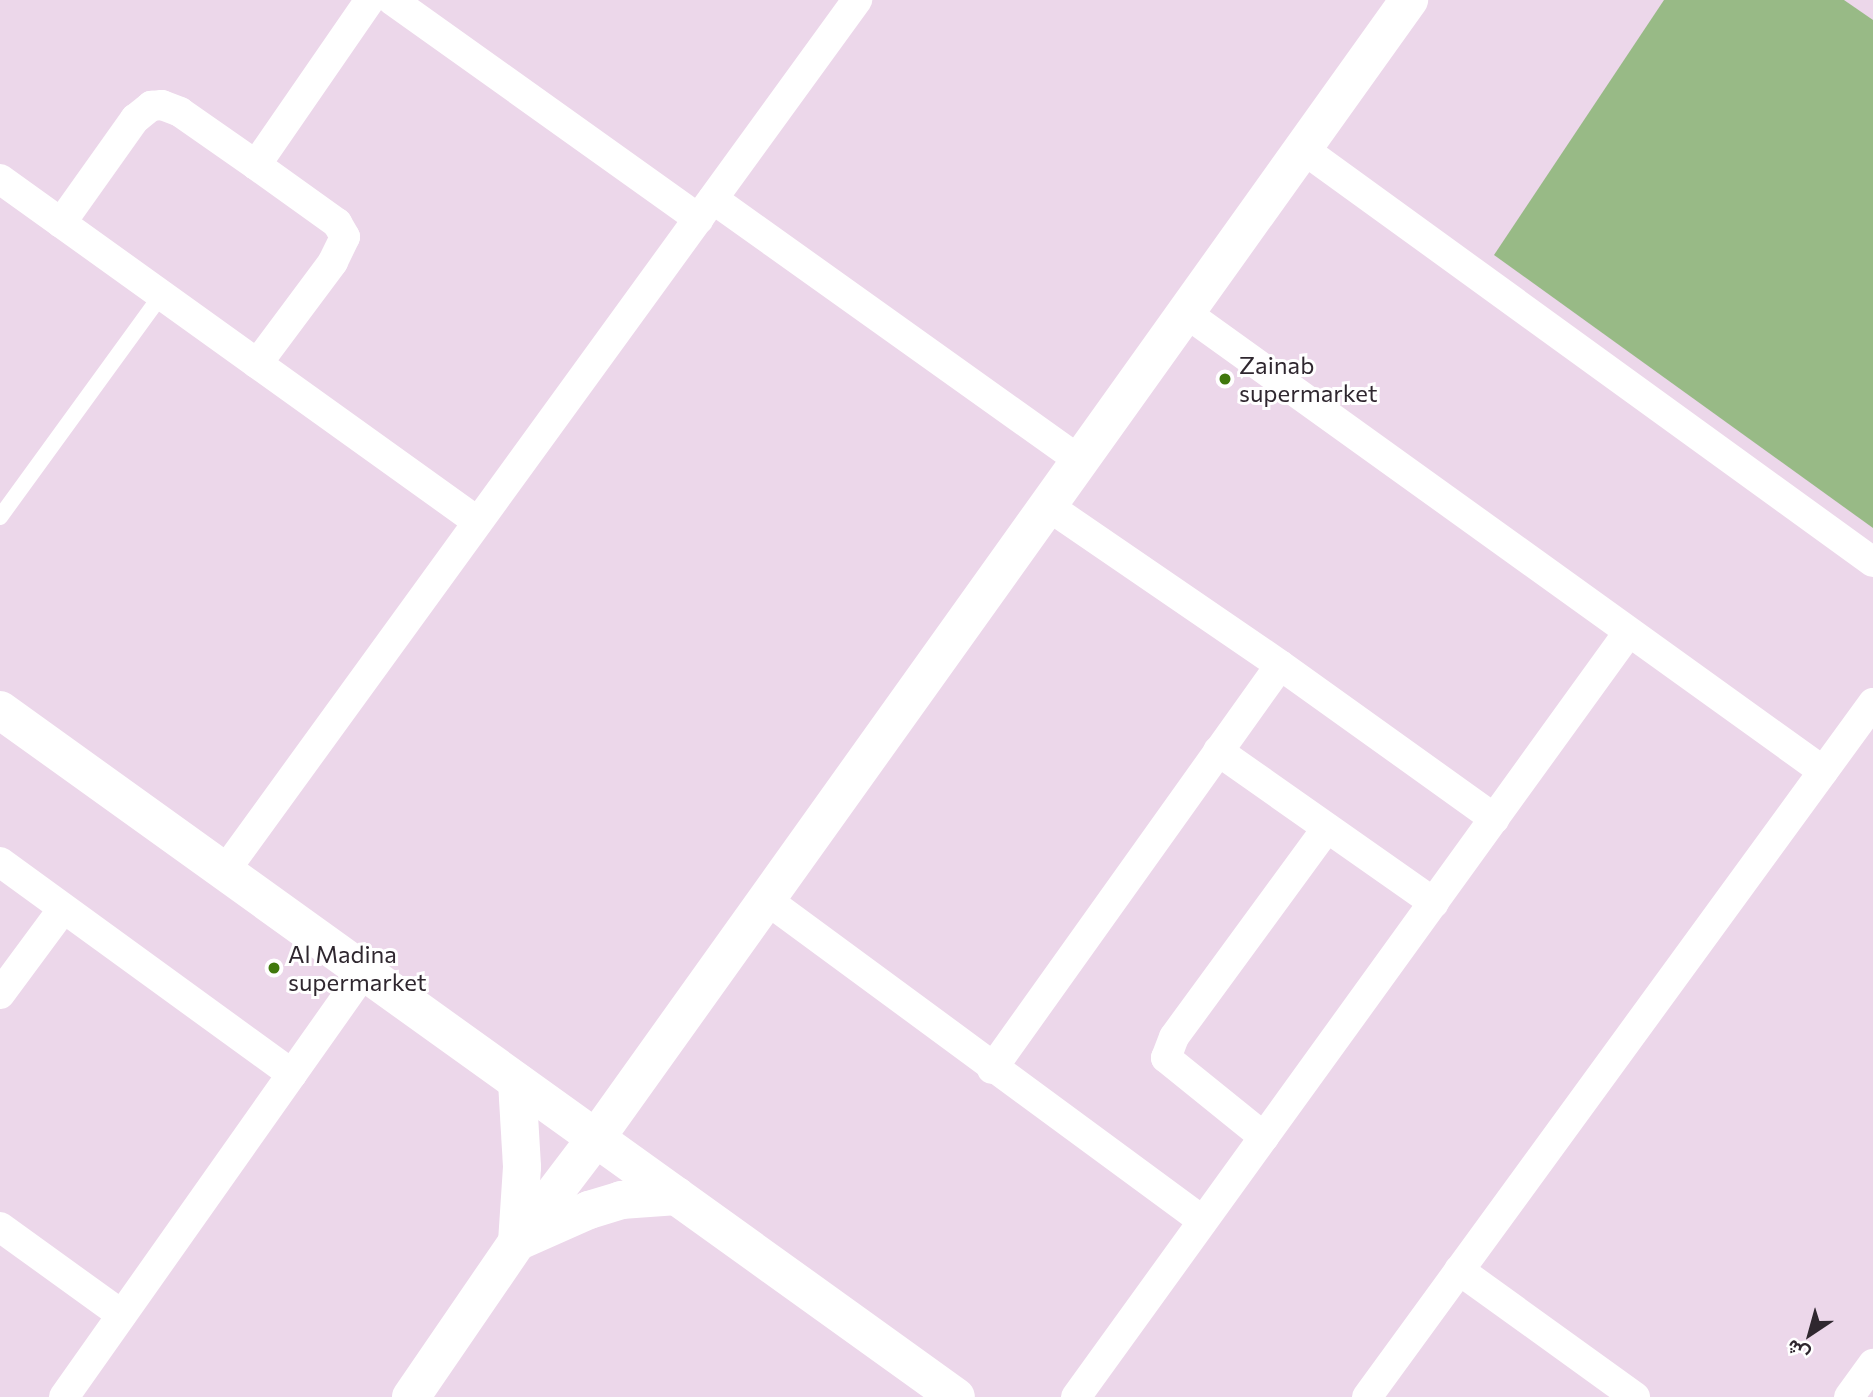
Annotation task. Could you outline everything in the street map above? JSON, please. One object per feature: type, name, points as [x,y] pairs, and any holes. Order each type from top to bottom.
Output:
[{"type":"street","points":[[256,165],[370,0]]},
{"type":"street","points":[[392,0],[1080,461]]},
{"type":"street","points":[[224,872],[858,0]]},
{"type":"street","points":[[411,1397],[517,1242],[596,1139],[1409,0]]},
{"type":"street","points":[[61,223],[135,119],[151,106],[162,105],[180,112],[337,223],[345,237],[333,262],[257,364]]},
{"type":"street","points":[[1303,149],[1873,562]]},
{"type":"street","points":[[0,179],[478,522]]},
{"type":"street","points":[[1186,313],[1823,771]]},
{"type":"street","points":[[1048,506],[1280,665],[1495,818]]},
{"type":"street","points":[[1076,1397],[1628,633]]},
{"type":"street","points":[[992,1069],[1280,665]]},
{"type":"street","points":[[1367,1397],[1873,703]]},
{"type":"street","points":[[0,710],[956,1397]]},
{"type":"street","points":[[1218,751],[1434,903]]},
{"type":"street","points":[[1264,1137],[1167,1058],[1174,1037],[1327,828]]},
{"type":"street","points":[[0,862],[292,1074]]},
{"type":"street","points":[[766,900],[992,1069],[1203,1221]]},
{"type":"street","points":[[0,994],[64,909]]},
{"type":"street","points":[[64,1397],[364,972]]},
{"type":"street","points":[[517,1082],[522,1167],[517,1242]]},
{"type":"street","points":[[517,1242],[589,1210],[621,1200],[677,1196]]},
{"type":"street","points":[[0,1227],[122,1315]]},
{"type":"street","points":[[1459,1270],[1635,1397]]},
{"type":"street","points":[[1849,1397],[1873,1364]]},
{"type":"lane","points":[[0,517],[161,295]]},
{"type":"green space","points":[[1664,0],[1844,0],[1873,20],[1873,528],[1494,255]]},
{"type":"place","name":"Zainab supermarket","points":[[1225,379]]},
{"type":"place","name":"Al Madina supermarket","points":[[274,968]]}]
